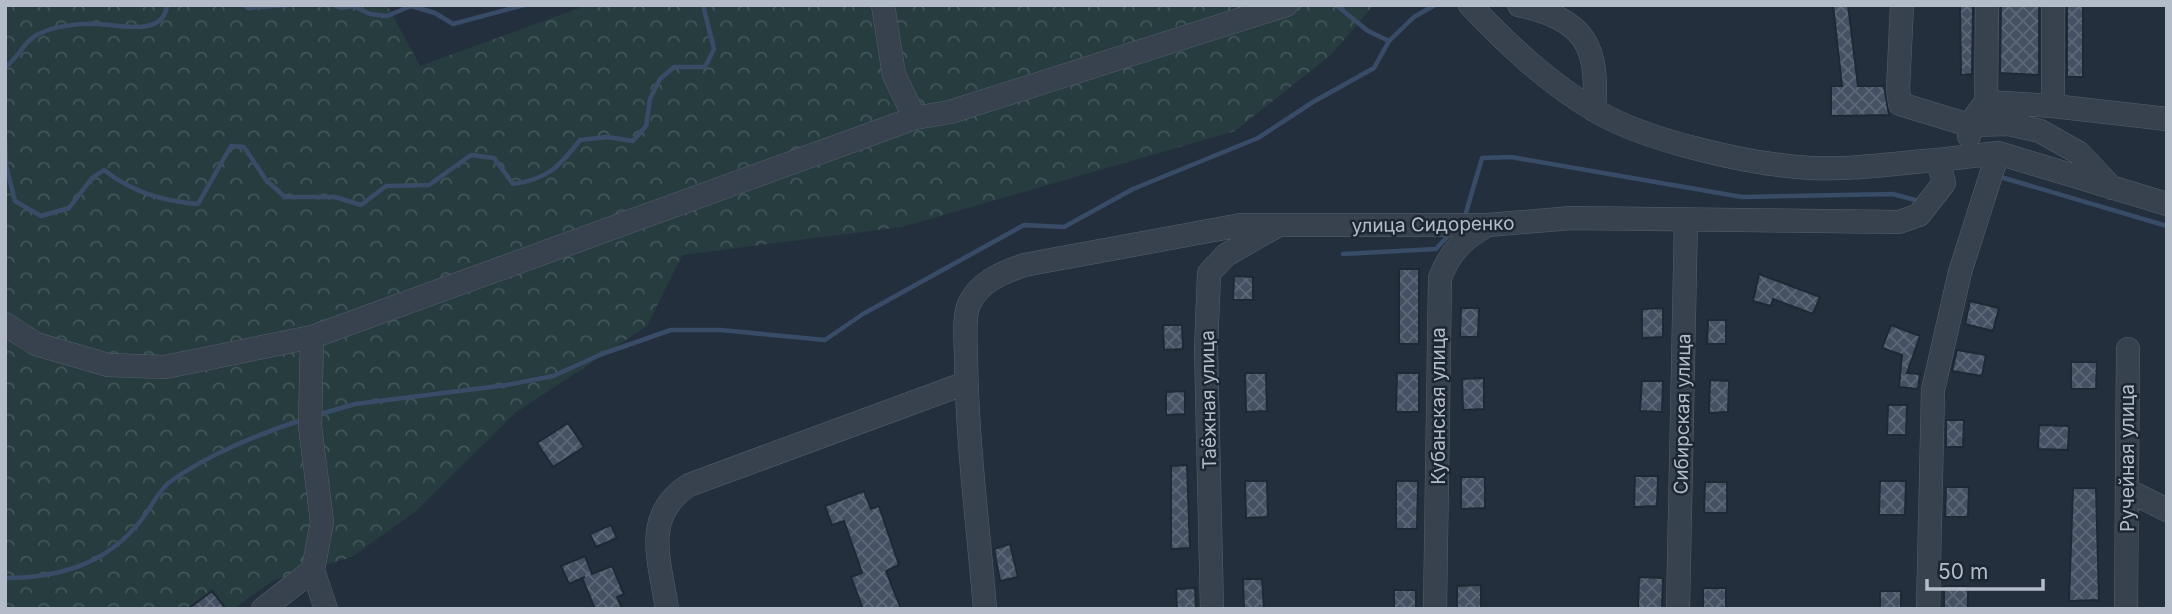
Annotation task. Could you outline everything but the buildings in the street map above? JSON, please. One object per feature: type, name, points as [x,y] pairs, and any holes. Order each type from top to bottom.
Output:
[{"type":"street","points":[[883,5],[894,75],[915,118]]},
{"type":"street","points":[[5,324],[36,344],[119,366],[164,367],[312,337],[915,118],[950,112],[1286,5]]},
{"type":"street","points":[[1519,5],[1538,10],[1579,32],[1591,51],[1596,76],[1594,110]]},
{"type":"street","points":[[1902,5],[1898,89],[1900,104],[1969,125],[2009,124],[2040,131],[2079,153],[2112,188]]},
{"type":"street","points":[[1968,154],[1969,125],[1986,102],[1987,5]]},
{"type":"street","points":[[2053,5],[2053,106]]},
{"type":"street","points":[[1475,6],[1510,48],[1594,110],[1655,135],[1784,166],[1849,168],[1998,153],[2167,204]]},
{"type":"street","points":[[1986,102],[2053,106],[2167,119]]},
{"type":"street","points":[[1927,609],[1933,390],[1960,272],[1998,153]]},
{"type":"street","name":"улица Сидоренко","points":[[985,609],[967,383],[968,308],[984,284],[1004,272],[1241,225],[1488,225],[1572,218],[1899,222],[1919,215],[1944,183],[1938,160]]},
{"type":"street","name":"Сибирская улица","points":[[1678,609],[1686,219]]},
{"type":"street","name":"Кубанская улица","points":[[1435,609],[1440,278],[1448,258],[1462,241],[1488,225]]},
{"type":"street","name":"Таёжная улица","points":[[1212,609],[1206,349],[1209,273],[1226,255],[1275,227]]},
{"type":"street","points":[[312,337],[310,425],[322,522],[313,570],[326,609]]},
{"type":"street","name":"Ручейная улица","points":[[2126,609],[2128,349]]},
{"type":"street","points":[[667,609],[657,531],[665,506],[676,494],[690,485],[967,383]]},
{"type":"street","points":[[2127,490],[2167,510]]},
{"type":"street","points":[[263,609],[313,570]]},
{"type":"green space","points":[[5,5],[387,5],[420,66],[588,5],[1373,5],[1333,53],[1235,131],[902,227],[682,255],[647,326],[515,413],[415,512],[352,557],[274,580],[233,609],[5,609]]},
{"type":"waterway","points":[[5,67],[31,39],[42,33],[83,24],[129,27],[150,25],[158,22],[164,15],[167,5]]},
{"type":"waterway","points":[[244,5],[248,8],[287,5]]},
{"type":"waterway","points":[[333,5],[341,8],[353,6],[370,14],[387,16],[411,6],[435,13],[453,24],[524,5]]},
{"type":"waterway","points":[[5,140],[6,165],[15,201],[41,216],[69,208],[92,178],[104,170],[125,184],[148,194],[172,201],[198,204],[231,146],[244,147],[266,180],[285,197],[335,197],[361,205],[386,186],[429,185],[471,155],[494,158],[513,184],[525,182],[552,170],[580,140],[607,137],[633,141],[646,126],[650,99],[660,79],[674,67],[705,67],[714,49],[703,5]]},
{"type":"waterway","points":[[1336,5],[1368,31],[1389,41]]},
{"type":"waterway","points":[[317,415],[355,404],[507,385],[553,376],[602,354],[671,330],[721,330],[825,340],[863,314],[1024,225],[1064,227],[1133,189],[1258,138],[1313,102],[1374,68],[1389,41],[1414,17],[1435,5]]},
{"type":"waterway","points":[[1465,216],[1482,158],[1511,157],[1742,197],[1893,194],[1915,200]]},
{"type":"waterway","points":[[2004,178],[2167,226]]},
{"type":"waterway","points":[[1343,254],[1436,249],[1447,237]]},
{"type":"waterway","points":[[5,578],[63,571],[98,557],[129,534],[171,481],[234,446],[302,420]]}]
